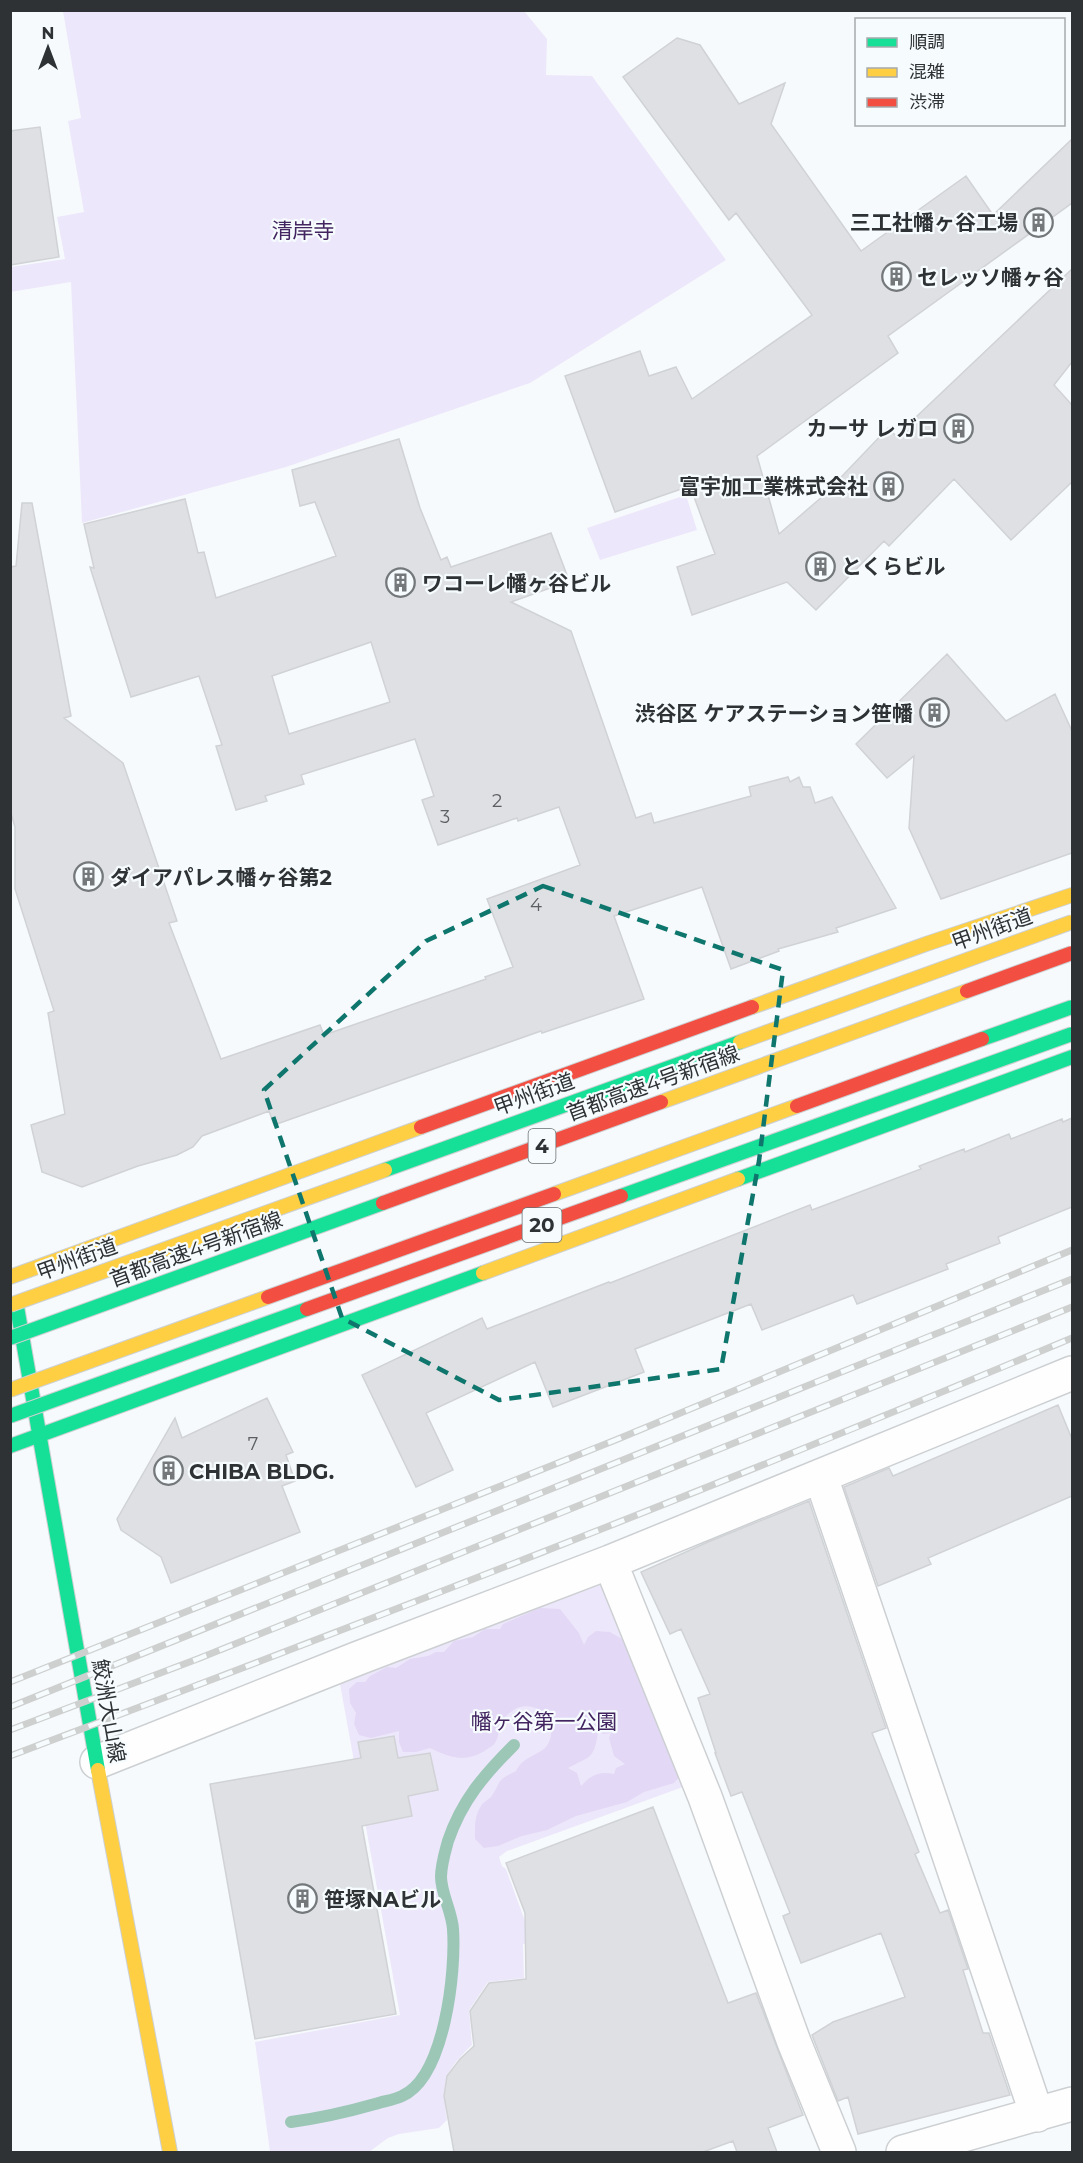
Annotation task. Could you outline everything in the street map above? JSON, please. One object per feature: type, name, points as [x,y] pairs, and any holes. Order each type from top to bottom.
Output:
[{"type":"main road","points":[[11,1275],[926,944],[1072,895]]},
{"type":"main road","name":"甲州街道","points":[[10,1305],[1072,922]]},
{"type":"main road","name":"首都高速4号新宿線","points":[[10,1338],[1072,953]]},
{"type":"main road","name":"4","points":[[10,1390],[1072,1007]]},
{"type":"main road","name":"20","points":[[10,1416],[1072,1034]]},
{"type":"main road","name":"20","points":[[10,1446],[1072,1057]]},
{"type":"main road","name":"鮫洲大山線","points":[[11,1275],[97,1762],[170,2152]]},
{"type":"street","points":[[97,1762],[356,1659],[610,1562],[1072,1373]]},
{"type":"street","points":[[821,1477],[1037,2115]]},
{"type":"street","points":[[610,1562],[705,1797],[794,2042],[839,2152]]},
{"type":"street","points":[[903,2152],[1072,2104]]},
{"type":"highlighted area","points":[[543,886],[783,970],[759,1161],[721,1369],[499,1400],[342,1318],[264,1090],[426,941]]},
{"type":"green space","name":"清岸寺","points":[[63,11],[524,11],[547,39],[546,75],[592,76],[726,260],[530,383],[286,467],[82,523],[71,282],[10,292],[11,267],[65,259],[57,217],[84,212],[68,121],[81,118]]},
{"type":"green space","points":[[686,495],[697,530],[600,560],[587,528]]},
{"type":"green space","name":"幡ヶ谷第一公園","points":[[607,1578],[694,1783],[507,1851],[499,1857],[502,1866],[506,1869],[533,1943],[523,1944],[524,1978],[488,1982],[469,2010],[472,2045],[450,2070],[444,2096],[447,2120],[439,2128],[399,2134],[388,2138],[369,2152],[270,2152],[255,2042],[400,2015],[340,1684]]},
{"type":"shaded area","points":[[540,1608],[560,1609],[579,1633],[584,1645],[588,1637],[596,1631],[610,1632],[622,1639],[681,1775],[674,1783],[644,1792],[627,1802],[576,1816],[547,1830],[522,1836],[498,1846],[484,1848],[475,1839],[477,1814],[502,1779],[546,1747],[551,1727],[545,1714],[533,1707],[517,1708],[502,1722],[498,1738],[493,1745],[479,1754],[465,1758],[444,1754],[430,1748],[416,1752],[403,1752],[399,1742],[399,1731],[371,1738],[359,1735],[354,1724],[356,1713],[350,1703],[349,1689],[357,1682],[365,1682],[370,1676],[387,1667],[396,1668],[410,1659],[444,1652],[454,1641],[473,1637],[485,1629],[500,1629],[503,1624]],"holes":[[[598,1732],[611,1733],[609,1738],[614,1756],[625,1764],[616,1768],[614,1774],[596,1775],[581,1786],[577,1773],[568,1768],[590,1756],[595,1748]]]},
{"type":"building","points":[[677,38],[700,45],[739,104],[785,83],[771,124],[861,251],[966,176],[993,215],[1072,139],[1072,203],[888,336],[898,353],[757,456],[779,534],[823,496],[888,428],[896,436],[1072,269],[1072,362],[1054,385],[1072,405],[1072,482],[1011,540],[954,479],[889,546],[884,541],[816,610],[787,582],[692,615],[677,567],[715,554],[690,486],[615,512],[565,376],[640,351],[649,376],[676,367],[692,399],[812,315],[736,213],[729,220],[623,77]]},
{"type":"building","points":[[40,127],[59,257],[10,265],[10,131]]},
{"type":"building","points":[[399,439],[420,508],[441,560],[447,557],[451,567],[551,533],[567,575],[561,577],[564,583],[511,602],[571,631],[636,818],[651,813],[654,823],[751,796],[749,787],[788,777],[790,782],[799,777],[803,787],[810,787],[815,803],[832,797],[896,908],[836,928],[838,932],[778,949],[779,951],[731,969],[702,887],[614,916],[644,999],[542,1033],[541,1031],[274,1125],[269,1111],[202,1136],[193,1147],[177,1155],[138,1166],[82,1187],[42,1172],[31,1125],[65,1114],[48,1013],[54,1011],[15,889],[15,827],[10,810],[10,567],[16,566],[22,503],[32,503],[71,716],[64,718],[123,763],[177,921],[169,923],[221,1059],[320,1025],[324,1035],[486,979],[485,977],[513,967],[487,899],[580,865],[559,807],[518,821],[517,818],[438,845],[422,800],[434,796],[415,739],[301,775],[304,784],[265,796],[267,801],[236,810],[216,746],[222,745],[199,676],[131,697],[90,567],[94,568],[84,524],[185,499],[198,553],[204,552],[216,598],[336,556],[315,502],[300,506],[292,470]],"holes":[[[371,642],[390,702],[289,734],[272,676]]]},
{"type":"building","points":[[947,654],[1006,721],[1055,694],[1072,731],[1072,853],[941,899],[909,828],[914,756],[887,778],[856,744]]},
{"type":"building","points":[[1072,1118],[1072,1207],[998,1237],[1000,1243],[946,1264],[948,1269],[857,1304],[853,1295],[762,1330],[751,1304],[635,1349],[644,1372],[553,1407],[535,1362],[426,1413],[453,1470],[416,1487],[362,1375],[482,1318],[487,1329],[810,1205],[812,1210],[921,1169],[919,1166],[964,1149],[965,1152],[1009,1134],[1011,1139],[1062,1119],[1063,1122]]},
{"type":"building","points":[[267,1398],[293,1452],[286,1455],[295,1481],[282,1486],[300,1532],[171,1583],[161,1557],[121,1530],[117,1519],[175,1418],[182,1438]]},
{"type":"building","points":[[1058,1405],[1072,1439],[1072,1496],[928,1558],[931,1564],[878,1586],[844,1487],[889,1468],[893,1476]]},
{"type":"building","points":[[809,1501],[886,1728],[872,1733],[919,1852],[915,1854],[940,1913],[948,1910],[968,1969],[963,1970],[983,2033],[989,2033],[1010,2095],[858,2134],[848,2097],[838,2101],[812,2035],[833,2022],[905,1997],[881,1933],[801,1963],[783,1916],[790,1913],[742,1792],[731,1796],[715,1753],[698,1698],[710,1694],[681,1629],[670,1634],[641,1572]]},
{"type":"building","name":"笹塚NAビル","points":[[394,1736],[398,1758],[430,1753],[438,1790],[408,1796],[412,1816],[362,1826],[396,2014],[255,2039],[210,1784],[361,1758],[358,1742]]},
{"type":"building","points":[[653,1807],[728,2003],[756,1993],[803,2115],[768,2128],[777,2152],[737,2152],[733,2141],[703,2152],[454,2152],[444,2096],[447,2076],[474,2046],[470,2011],[489,1983],[526,1979],[525,1913],[506,1863]]},
{"type":"waterway","points":[[291,2122],[344,2112],[402,2096],[417,2085],[429,2068],[445,2021],[452,1970],[453,1929],[443,1889],[442,1863],[454,1826],[467,1801],[493,1767],[514,1745]]},
{"type":"railway","points":[[10,1682],[618,1439],[1072,1250]]},
{"type":"railway","points":[[10,1707],[1072,1279]]},
{"type":"railway","points":[[10,1730],[200,1658],[1072,1307]]},
{"type":"railway","points":[[10,1756],[543,1552],[1072,1338]]},
{"type":"traffic: fast","points":[[982,1039],[1072,1007]]},
{"type":"traffic: fast","points":[[621,1196],[1072,1034]]},
{"type":"traffic: fast","points":[[385,1170],[740,1042]]},
{"type":"traffic: fast","points":[[738,1179],[1072,1057]]},
{"type":"traffic: fast","points":[[10,1338],[383,1203]]},
{"type":"traffic: fast","points":[[10,1446],[483,1273]]},
{"type":"traffic: fast","points":[[17,1307],[98,1770]]},
{"type":"traffic: fast","points":[[10,1416],[307,1309]]},
{"type":"traffic: slow","points":[[752,1007],[926,944],[1072,895]]},
{"type":"traffic: slow","points":[[740,1042],[1072,922]]},
{"type":"traffic: slow","points":[[661,1102],[967,991]]},
{"type":"traffic: slow","points":[[554,1194],[797,1106]]},
{"type":"traffic: slow","points":[[10,1277],[421,1127]]},
{"type":"traffic: slow","points":[[10,1305],[385,1170]]},
{"type":"traffic: slow","points":[[483,1273],[738,1179]]},
{"type":"traffic: slow","points":[[10,1390],[268,1297]]},
{"type":"traffic: slow","points":[[98,1770],[170,2152]]},
{"type":"traffic: jam","points":[[967,991],[1072,953]]},
{"type":"traffic: jam","points":[[421,1127],[752,1007]]},
{"type":"traffic: jam","points":[[797,1106],[982,1039]]},
{"type":"traffic: jam","points":[[383,1203],[661,1102]]},
{"type":"traffic: jam","points":[[268,1297],[554,1194]]},
{"type":"traffic: jam","points":[[307,1309],[621,1196]]},
{"type":"place","name":"三工社幡ヶ谷工場","points":[[1039,222]]},
{"type":"place","name":"セレッソ幡ヶ谷","points":[[896,277]]},
{"type":"place","name":"カーサ レガロ","points":[[959,428]]},
{"type":"place","name":"富宇加工業株式会社","points":[[889,486]]},
{"type":"place","name":"とくらビル","points":[[820,566]]},
{"type":"place","name":"ワコーレ幡ヶ谷ビル","points":[[401,583]]},
{"type":"place","name":"渋谷区 ケアステーション笹幡","points":[[934,713]]},
{"type":"place","name":"ダイアパレス幡ヶ谷第2","points":[[89,877]]},
{"type":"place","name":"CHIBA BLDG.","points":[[168,1471]]},
{"type":"place","name":"笹塚NAビル","points":[[303,1899]]}]
